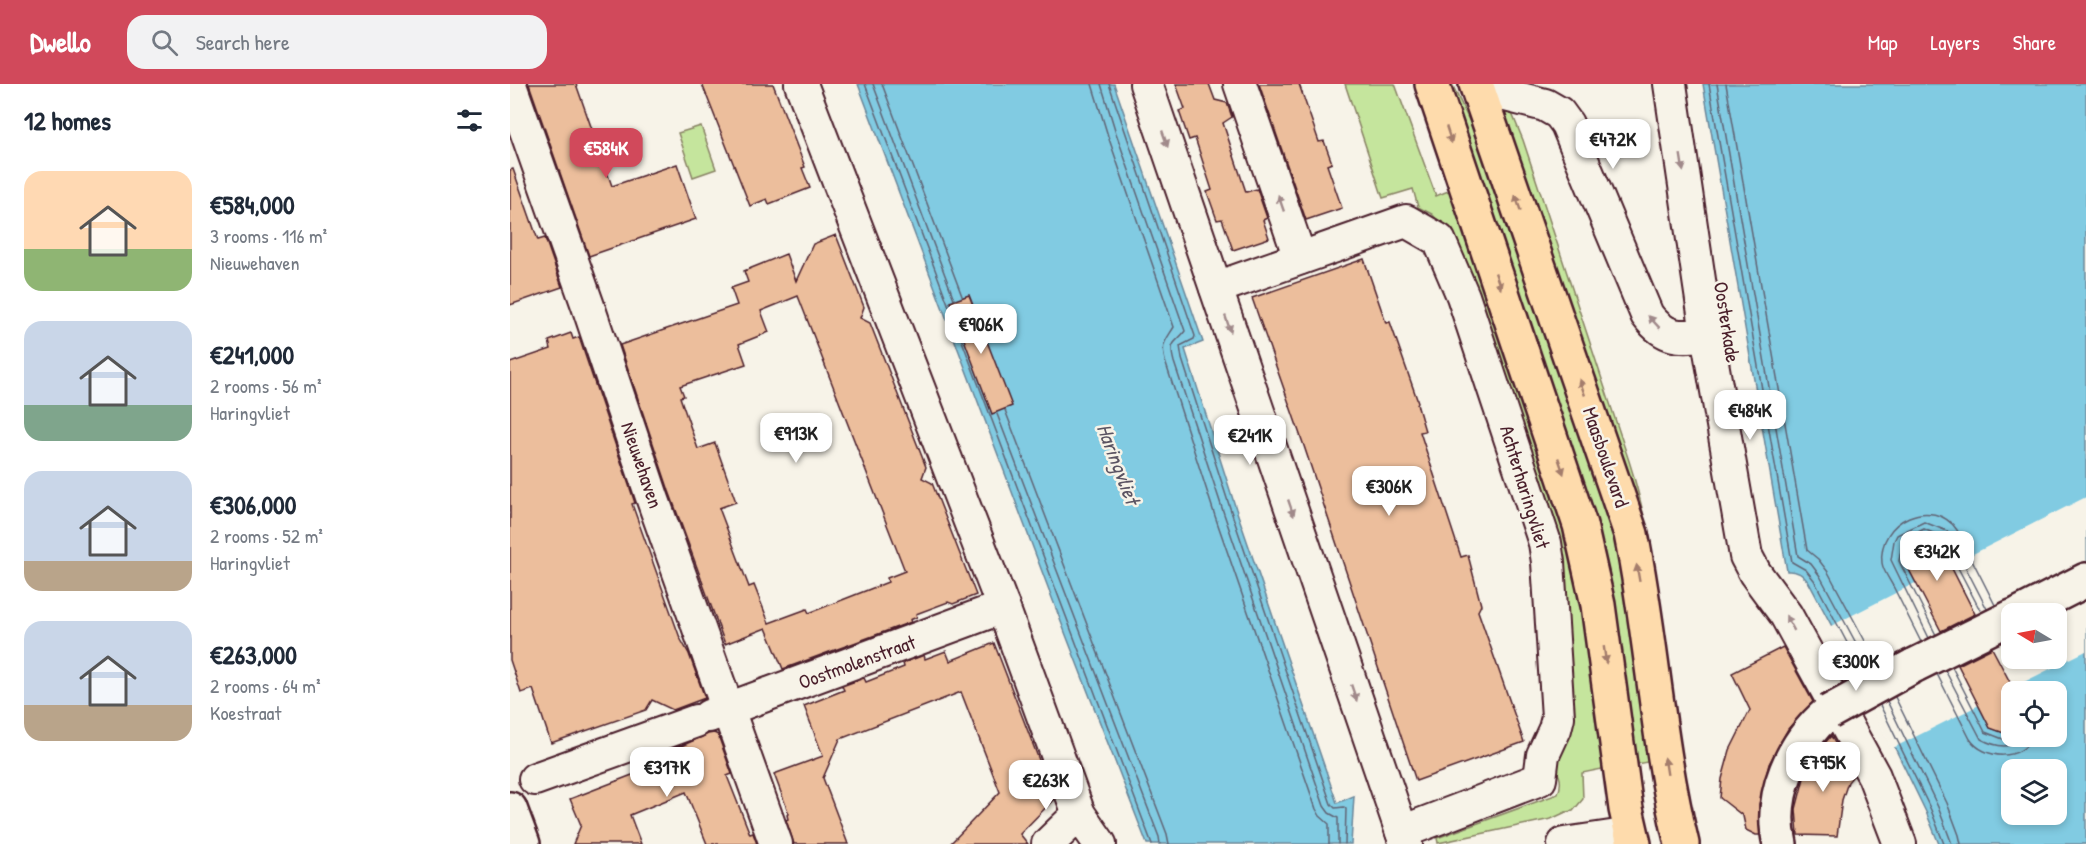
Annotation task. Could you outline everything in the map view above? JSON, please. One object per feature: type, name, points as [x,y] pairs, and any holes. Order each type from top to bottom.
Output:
[{"type":"main road","points":[[1432,84],[1580,525],[1596,595],[1633,839]]},
{"type":"main road","name":"Maasboulevard","points":[[1477,86],[1631,534],[1644,607],[1671,797],[1682,844]]},
{"type":"main road","points":[[2041,603],[2086,580]]},
{"type":"main road","points":[[1780,844],[1777,823],[1781,787],[1794,753],[1817,722],[1829,712],[1913,666],[2001,622]]},
{"type":"main road","points":[[1633,839],[1641,816],[1661,811],[1671,797]]},
{"type":"street","points":[[801,84],[1004,607],[1079,814],[1100,844]]},
{"type":"street","points":[[1146,84],[1404,838]]},
{"type":"street","points":[[1240,84],[1300,258]]},
{"type":"street","name":"Oosterkade","points":[[1670,84],[1743,567]]},
{"type":"street","name":"Oosterkade","points":[[1691,84],[1760,537],[1743,567]]},
{"type":"street","name":"Nieuwehaven","points":[[510,85],[652,497],[711,716],[776,844]]},
{"type":"street","name":"Oosterkade","points":[[1477,86],[1539,103],[1559,113],[1567,124],[1647,315],[1654,325],[1672,336],[1684,338],[1707,334]]},
{"type":"street","name":"Achterharingvliet","points":[[1216,288],[1406,221],[1439,240],[1463,296],[1545,543],[1558,717],[1543,755],[1540,779],[1404,838]]},
{"type":"street","points":[[1743,567],[1786,615],[1874,776],[1900,844]]},
{"type":"street","name":"Oostmolenstraat","points":[[535,779],[1004,607]]},
{"type":"street","points":[[1048,844],[1079,814]]},
{"type":"street","points":[[1564,844],[1633,839]]},
{"type":"green space","points":[[1345,84],[1395,84],[1436,196],[1453,189],[1574,551],[1607,768],[1582,773],[1583,799],[1573,811],[1551,819],[1438,843],[1437,838],[1558,794],[1559,775],[1548,760],[1554,563],[1445,228],[1432,214],[1418,207],[1413,189],[1383,198]]},
{"type":"green space","points":[[1442,84],[1452,84],[1482,148],[1616,533],[1652,761],[1632,765]]},
{"type":"green space","points":[[1498,108],[1511,111],[1523,140],[1636,483],[1655,573],[1666,641],[1664,641]]},
{"type":"green space","points":[[701,126],[716,169],[693,177],[678,133]]},
{"type":"water","name":"Haringvliet","points":[[858,84],[1114,84],[1203,342],[1185,349],[1236,509],[1337,803],[1354,796],[1351,844],[1147,844]]},
{"type":"water","points":[[1703,84],[2086,84],[2086,844],[1939,844],[1880,717],[1809,583],[1794,571],[1787,571]]},
{"type":"pier","points":[[2086,497],[2086,651],[2067,660],[2067,603],[2001,603],[2001,669],[2050,669],[2026,681],[2006,681],[1947,567]]},
{"type":"pier","points":[[1919,581],[1981,704],[1891,749],[1829,627]]},
{"type":"building","points":[[529,84],[576,84],[612,186],[677,164],[696,219],[589,256]]},
{"type":"building","points":[[702,84],[773,84],[805,167],[802,168],[810,188],[769,204],[767,199],[750,206]]},
{"type":"building","points":[[1176,84],[1209,84],[1215,100],[1227,103],[1232,117],[1223,123],[1246,192],[1257,189],[1267,218],[1263,220],[1269,238],[1233,250],[1222,219],[1217,220],[1207,192],[1212,190],[1195,138],[1189,140],[1179,111],[1185,109]]},
{"type":"building","points":[[1259,84],[1299,84],[1319,142],[1324,141],[1332,163],[1327,165],[1342,208],[1306,220]]},
{"type":"building","points":[[513,169],[538,240],[545,238],[562,287],[510,305],[510,170]]},
{"type":"building","points":[[836,235],[864,307],[860,318],[870,323],[926,467],[922,478],[932,483],[976,595],[916,614],[917,617],[910,620],[911,622],[783,669],[766,628],[725,644],[669,491],[620,345],[737,305],[731,288],[748,282],[744,271],[786,254],[796,281],[813,244]],"holes":[[[798,296],[905,571],[887,578],[888,582],[809,613],[807,609],[769,623],[754,585],[749,587],[719,508],[736,502],[715,443],[698,449],[680,397],[684,396],[680,386],[746,364],[739,344],[769,332],[761,311]]]},
{"type":"building","points":[[1364,259],[1386,323],[1390,322],[1418,402],[1425,431],[1420,432],[1461,557],[1468,555],[1481,605],[1478,611],[1524,742],[1416,781],[1252,298]]},
{"type":"building","points":[[969,295],[1012,406],[992,414],[950,302]]},
{"type":"building","points":[[571,333],[573,339],[579,337],[635,503],[632,504],[680,638],[689,654],[705,698],[673,710],[652,700],[646,710],[551,743],[533,689],[521,693],[510,660],[510,363],[551,349],[549,341]]},
{"type":"building","points":[[1924,535],[1938,541],[1975,614],[1941,631],[1904,560],[1907,544]]},
{"type":"building","points":[[994,643],[1054,799],[1020,834],[1028,844],[950,844],[1000,792],[961,692],[840,739],[823,778],[848,844],[794,844],[786,820],[789,814],[774,774],[823,756],[804,706],[844,690],[842,686],[864,678],[866,682],[904,667],[903,663],[924,655],[925,659],[946,651],[950,661]]},
{"type":"building","points":[[1783,647],[1813,702],[1788,729],[1769,764],[1759,804],[1760,835],[1756,835],[1746,830],[1743,816],[1720,798],[1722,779],[1730,750],[1750,710],[1732,673]]},
{"type":"building","points":[[1992,648],[2001,669],[2009,681],[2001,681],[2001,732],[1990,728],[1958,665]]},
{"type":"building","points":[[714,733],[718,735],[732,774],[727,776],[750,834],[753,833],[757,844],[707,844],[686,792],[630,815],[641,844],[573,844],[581,825],[570,799],[671,760],[668,752]]},
{"type":"building","points":[[1831,736],[1853,776],[1848,782],[1842,800],[1837,836],[1798,835],[1796,809],[1804,778],[1819,750]]}]
